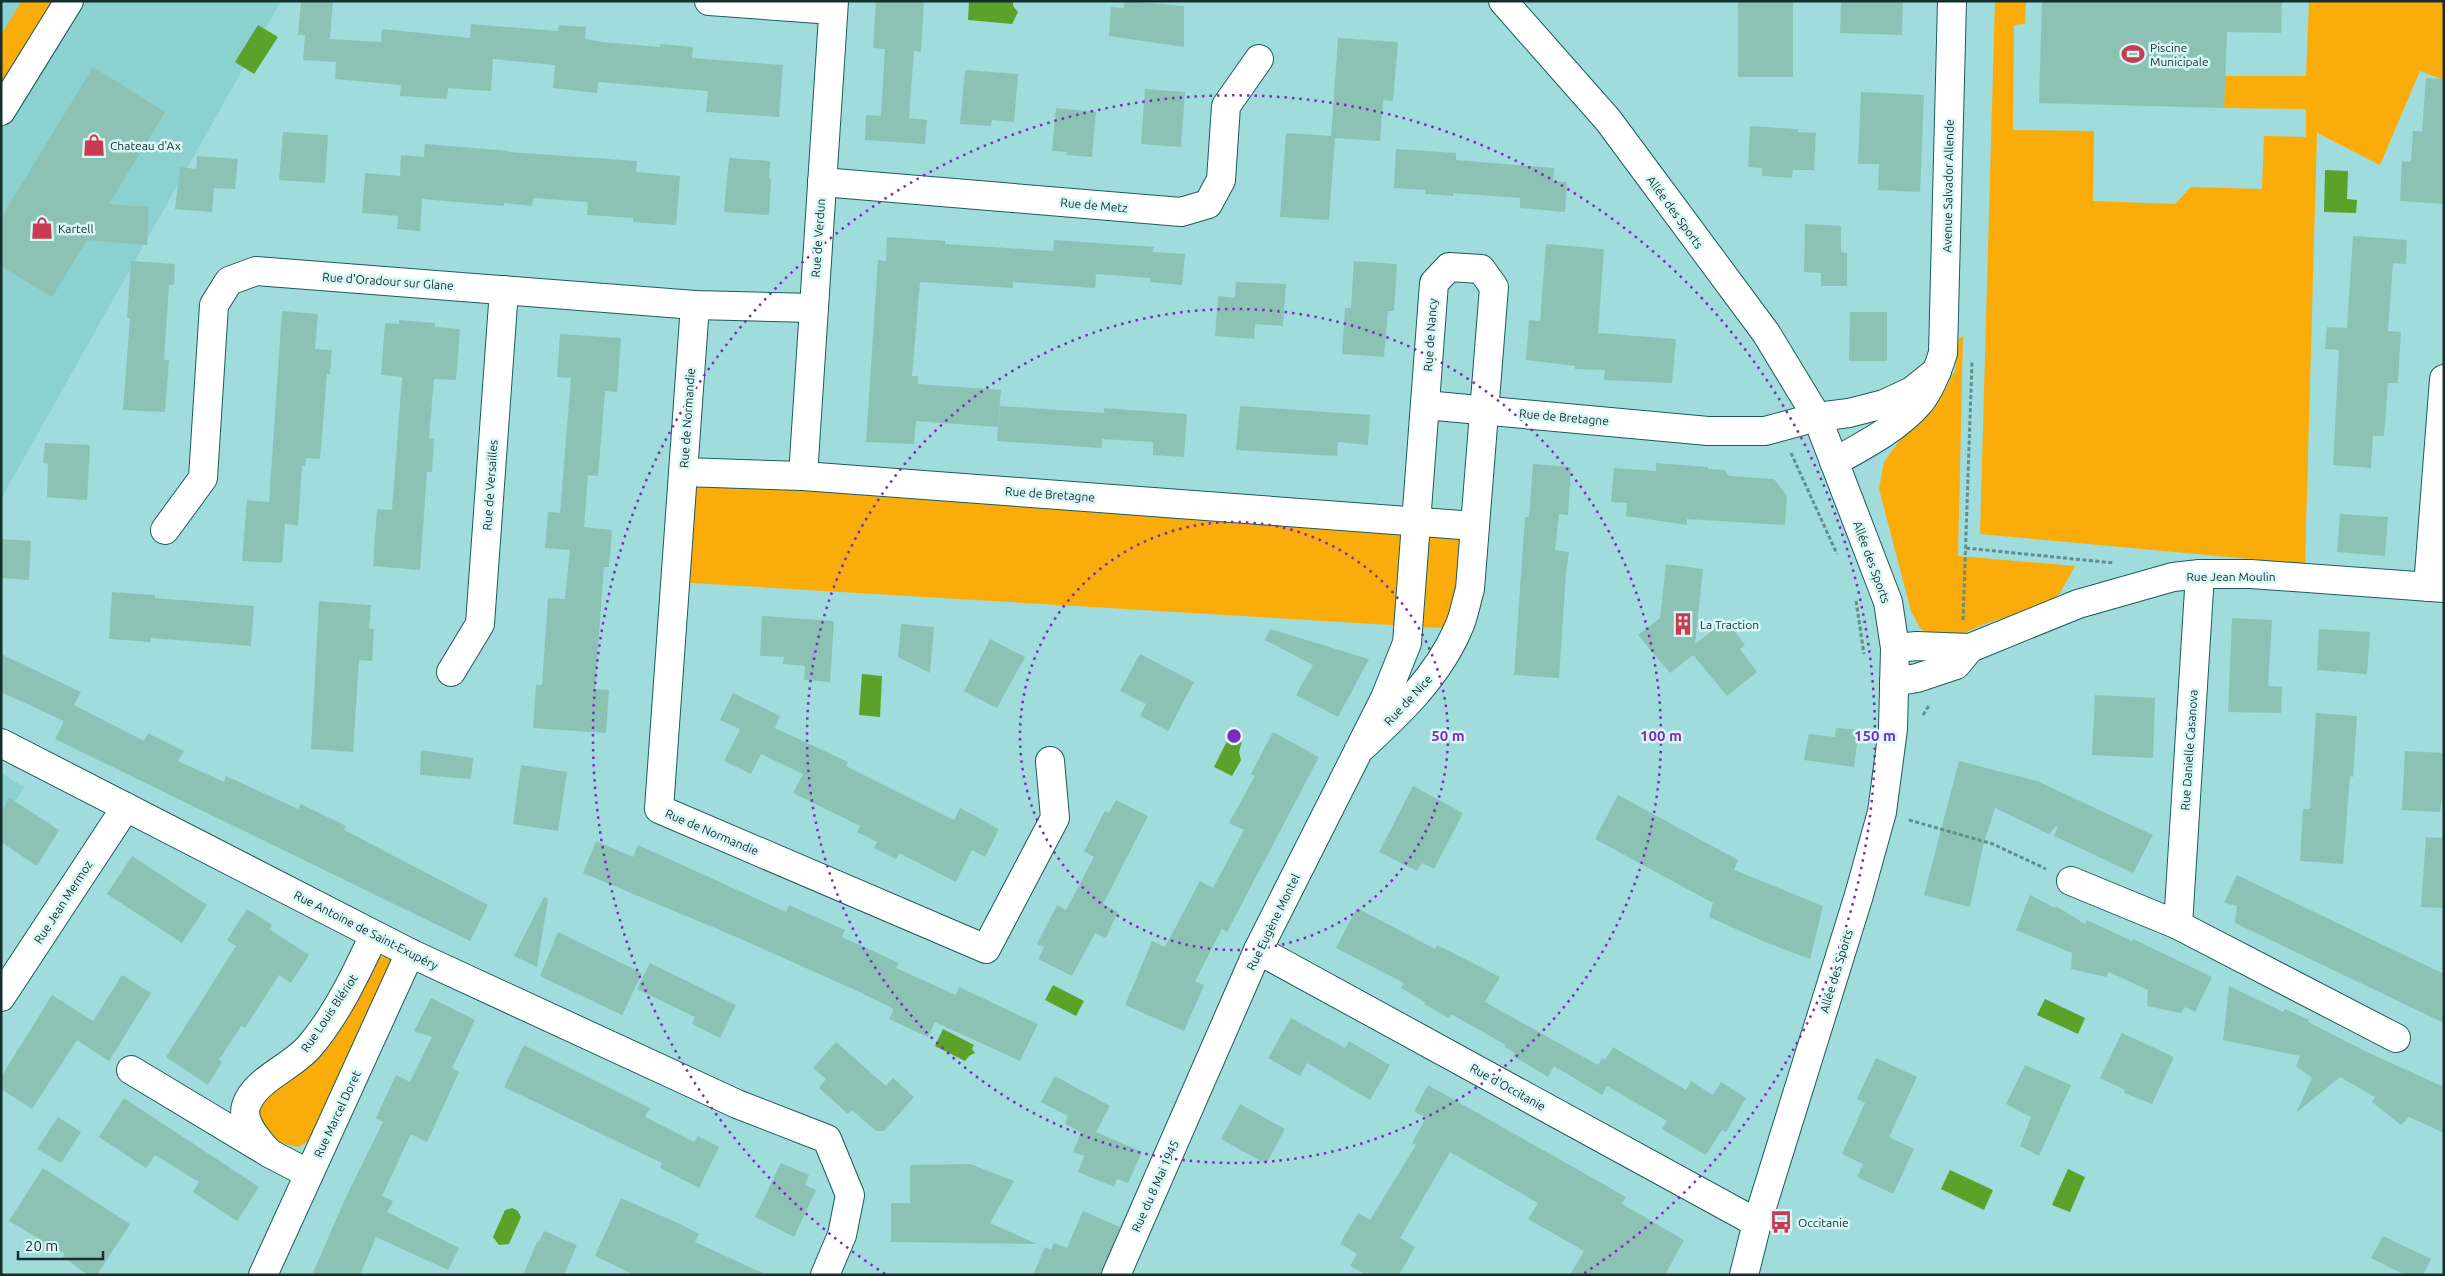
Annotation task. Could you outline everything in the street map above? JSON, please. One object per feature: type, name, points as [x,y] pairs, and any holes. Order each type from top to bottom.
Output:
[{"type":"street","points":[[1,111],[69,1]]},
{"type":"street","points":[[709,1],[834,5]]},
{"type":"street","name":"Allée des Sports","points":[[1503,1],[1608,120],[1766,333],[1817,417],[1888,602],[1895,648],[1893,729],[1882,812],[1854,913],[1757,1223],[1744,1275]]},
{"type":"street","name":"Avenue Salvador Allende","points":[[1834,462],[1869,442],[1900,420],[1920,402],[1938,371],[1943,344],[1952,1]]},
{"type":"street","name":"Rue de Verdun","points":[[802,476],[834,5]]},
{"type":"street","name":"Rue de Metz","points":[[822,182],[1181,212],[1208,204],[1221,180],[1226,106],[1259,59]]},
{"type":"street","name":"Rue de Nancy","points":[[1425,405],[1434,283],[1449,267],[1457,267],[1481,269],[1494,287],[1485,409]]},
{"type":"street","name":"Rue d'Oradour sur Glane","points":[[165,530],[203,478],[214,305],[228,281],[256,271],[695,305],[814,308]]},
{"type":"street","name":"Rue de Versailles","points":[[451,672],[480,624],[504,290]]},
{"type":"street","name":"Rue de Normandie","points":[[695,305],[658,809],[986,949],[1055,818],[1050,761]]},
{"type":"street","points":[[1817,417],[1849,413],[1884,404],[1912,391],[1938,371]]},
{"type":"street","points":[[2436,588],[2444,379]]},
{"type":"street","points":[[1416,522],[1425,405]]},
{"type":"street","name":"Rue de Bretagne","points":[[1425,405],[1485,409],[1708,431],[1765,431],[1817,417]]},
{"type":"street","name":"Rue de Nice","points":[[1358,750],[1399,712],[1432,675],[1458,629],[1470,589],[1485,409]]},
{"type":"street","name":"Rue de Bretagne","points":[[683,472],[802,476],[1475,526]]},
{"type":"street","name":"Rue de Nice","points":[[1358,750],[1384,698],[1407,643],[1416,522]]},
{"type":"street","name":"Rue Jean Moulin","points":[[1895,648],[1917,646],[1970,648],[2078,604],[2173,577],[2200,574],[2251,574],[2436,588]]},
{"type":"street","name":"Rue Danielle Casanova","points":[[2178,925],[2200,574]]},
{"type":"street","name":"Rue Jean Moulin","points":[[1894,682],[1917,678],[1956,665],[1970,648]]},
{"type":"street","name":"Rue Antoine de Saint-Exupéry","points":[[1,743],[410,953],[737,1104],[827,1139],[850,1195],[842,1235],[825,1275]]},
{"type":"street","name":"Rue Eugène Montel","points":[[1194,1098],[1258,950],[1358,750]]},
{"type":"street","name":"Rue Jean Mermoz","points":[[1,997],[126,808]]},
{"type":"street","points":[[2071,881],[2178,925],[2396,1038]]},
{"type":"street","name":"Rue Louis Blériot","points":[[269,1152],[249,1129],[245,1108],[256,1089],[295,1061],[309,1047],[354,979],[374,935]]},
{"type":"street","name":"Rue d'Occitanie","points":[[1258,950],[1757,1223]]},
{"type":"street","name":"Rue Marcel Doret","points":[[263,1275],[410,953]]},
{"type":"street","name":"Rue Louis Blériot","points":[[131,1070],[309,1174]]},
{"type":"street","name":"Rue du 8 Mai 1945","points":[[1116,1275],[1194,1098]]},
{"type":"path","points":[[1778,427],[1815,503],[1840,563]]},
{"type":"path","points":[[1966,548],[2123,564]]},
{"type":"path","points":[[1855,598],[1866,661]]},
{"type":"path","points":[[1882,812],[1993,844],[2071,881]]},
{"type":"shaded area","points":[[1,1],[281,1],[1,499]]},
{"type":"shaded area","points":[[22,1],[54,1],[1,96],[1,35]]},
{"type":"shaded area","points":[[969,1],[1013,2],[1013,6],[1018,12],[1012,24],[968,20]]},
{"type":"shaded area","points":[[1995,1],[2026,1],[2025,24],[2014,25],[2013,130],[2094,131],[2093,201],[2175,204],[2191,187],[2262,189],[2264,136],[2306,137],[2306,109],[2224,108],[2225,76],[2306,76],[2309,1],[2444,1],[2444,80],[2420,71],[2380,165],[2317,133],[2305,564],[1980,534]]},
{"type":"shaded area","points":[[258,25],[278,37],[254,74],[235,62]]},
{"type":"shaded area","points":[[2325,170],[2348,171],[2347,199],[2357,200],[2356,213],[2324,212]]},
{"type":"shaded area","points":[[1963,336],[1958,556],[2075,566],[2060,593],[2048,604],[1987,623],[1959,635],[1931,636],[1920,628],[1911,611],[1879,489],[1884,462],[1911,425],[1944,392],[1955,370],[1959,338]]},
{"type":"shaded area","points":[[683,472],[1475,526],[1458,629],[675,582]]},
{"type":"shaded area","points":[[862,674],[882,676],[880,717],[859,715]]},
{"type":"shaded area","points":[[1230,735],[1242,741],[1239,752],[1241,760],[1232,776],[1214,767]]},
{"type":"shaded area","points":[[1,773],[24,787],[1,824]]},
{"type":"shaded area","points":[[386,955],[391,960],[310,1140],[299,1147],[277,1140],[268,1132],[256,1112],[379,958]]},
{"type":"shaded area","points":[[1053,985],[1084,1001],[1076,1016],[1045,1000]]},
{"type":"shaded area","points":[[2045,999],[2085,1018],[2078,1034],[2037,1015]]},
{"type":"shaded area","points":[[943,1029],[974,1045],[972,1049],[975,1053],[965,1061],[935,1046]]},
{"type":"shaded area","points":[[2068,1169],[2085,1177],[2070,1212],[2052,1205]]},
{"type":"shaded area","points":[[1950,1170],[1993,1190],[1984,1210],[1941,1189]]},
{"type":"shaded area","points":[[512,1208],[518,1211],[521,1217],[509,1244],[499,1245],[493,1237],[505,1210]]},
{"type":"building","points":[[301,1],[333,1],[330,39],[381,42],[382,29],[470,38],[471,24],[558,31],[559,25],[586,27],[585,39],[660,47],[660,44],[693,47],[692,58],[783,65],[779,117],[706,112],[708,91],[598,82],[597,93],[553,88],[555,65],[493,59],[491,91],[448,88],[447,99],[400,96],[401,85],[335,79],[336,62],[303,60],[305,35],[298,35]]},
{"type":"building","points":[[876,1],[924,1],[921,52],[914,51],[909,118],[927,120],[925,144],[865,140],[866,115],[881,116],[885,49],[873,48]]},
{"type":"building","points":[[1124,1],[1184,6],[1184,47],[1109,36],[1111,7],[1124,8]]},
{"type":"building","points":[[1738,1],[1793,1],[1793,77],[1738,77]]},
{"type":"building","points":[[1841,1],[1903,1],[1902,35],[1840,33]]},
{"type":"building","name":"Piscine Municipale","points":[[2042,1],[2282,1],[2281,33],[2227,32],[2224,108],[2039,103]]},
{"type":"building","points":[[1338,38],[1398,42],[1393,101],[1383,100],[1380,141],[1335,138],[1329,220],[1280,217],[1286,133],[1331,136]]},
{"type":"building","points":[[93,67],[165,112],[109,204],[149,207],[147,245],[87,240],[52,297],[1,266],[1,218]]},
{"type":"building","points":[[965,70],[1018,74],[1014,122],[992,120],[991,126],[960,124]]},
{"type":"building","points":[[2426,78],[2444,79],[2444,204],[2400,201],[2402,161],[2411,162],[2413,131],[2422,132]]},
{"type":"building","points":[[1145,89],[1185,92],[1181,147],[1141,144]]},
{"type":"building","points":[[1861,92],[1924,95],[1920,192],[1878,190],[1879,164],[1858,164]]},
{"type":"building","points":[[1056,108],[1096,112],[1092,157],[1066,155],[1067,152],[1052,151]]},
{"type":"building","points":[[1750,126],[1798,129],[1798,132],[1816,133],[1814,170],[1793,170],[1792,178],[1762,176],[1762,168],[1748,167]]},
{"type":"building","points":[[283,132],[328,135],[325,183],[279,180]]},
{"type":"building","points":[[425,144],[637,161],[636,172],[680,176],[676,225],[633,222],[633,218],[587,215],[588,202],[533,198],[532,206],[504,203],[504,206],[422,199],[420,231],[397,229],[398,216],[362,213],[365,173],[400,176],[401,155],[424,157]]},
{"type":"building","points":[[1396,149],[1456,153],[1456,160],[1554,168],[1553,181],[1567,182],[1565,212],[1520,208],[1520,198],[1453,193],[1453,196],[1425,194],[1425,190],[1394,188]]},
{"type":"building","points":[[197,156],[238,159],[235,189],[214,188],[212,212],[175,209],[180,167],[196,169]]},
{"type":"building","points":[[729,158],[770,161],[769,215],[724,212]]},
{"type":"building","points":[[1805,224],[1841,226],[1841,252],[1847,253],[1847,286],[1821,286],[1821,273],[1804,272]]},
{"type":"building","points":[[2353,236],[2407,240],[2406,264],[2393,263],[2388,331],[2401,332],[2398,383],[2388,383],[2384,436],[2373,436],[2371,468],[2333,465],[2339,350],[2325,349],[2327,327],[2347,328]]},
{"type":"building","points":[[887,237],[945,241],[945,244],[1053,251],[1054,240],[1154,247],[1153,252],[1185,254],[1182,285],[1150,282],[1150,278],[1096,274],[1095,288],[1013,282],[1013,288],[920,282],[912,376],[918,376],[918,384],[1001,390],[998,427],[916,421],[914,444],[866,442],[878,260],[886,261]]},
{"type":"building","points":[[1546,244],[1604,249],[1598,333],[1676,339],[1672,383],[1604,380],[1605,370],[1575,369],[1575,366],[1526,360],[1529,320],[1540,321]]},
{"type":"building","points":[[131,261],[175,264],[174,285],[169,285],[164,360],[169,360],[165,412],[123,410],[130,318],[127,318]]},
{"type":"building","points":[[1354,261],[1397,264],[1394,311],[1388,311],[1384,357],[1342,354],[1345,308],[1351,308]]},
{"type":"building","points":[[1236,282],[1286,284],[1283,326],[1255,324],[1254,339],[1215,336],[1218,296],[1235,298]]},
{"type":"building","points":[[282,311],[318,314],[315,349],[332,350],[330,374],[327,374],[320,459],[306,458],[305,466],[302,466],[298,525],[285,524],[282,563],[242,561],[247,500],[269,502]]},
{"type":"building","points":[[1850,312],[1887,312],[1887,361],[1849,361]]},
{"type":"building","points":[[399,320],[435,323],[435,327],[460,329],[456,380],[434,379],[429,438],[434,439],[432,472],[427,472],[420,570],[373,566],[377,509],[392,510],[402,377],[381,375],[385,323],[399,324]]},
{"type":"building","points":[[560,334],[621,338],[617,392],[605,391],[598,476],[588,475],[584,527],[612,530],[609,567],[604,567],[595,689],[609,690],[606,733],[533,728],[536,685],[542,685],[548,598],[565,599],[570,550],[545,548],[548,512],[560,513],[571,378],[557,377]]},
{"type":"building","points":[[1000,406],[1104,413],[1104,408],[1187,414],[1184,457],[1153,455],[1153,442],[1102,439],[1102,448],[997,441]]},
{"type":"building","points":[[1240,406],[1370,415],[1368,445],[1338,442],[1337,456],[1236,450]]},
{"type":"building","points":[[45,443],[90,445],[87,500],[47,497],[48,464],[43,463]]},
{"type":"building","points":[[1656,463],[1708,467],[1708,469],[1724,470],[1729,476],[1774,479],[1787,496],[1785,525],[1687,519],[1687,525],[1626,516],[1627,503],[1611,502],[1614,468],[1656,471]]},
{"type":"building","points":[[1533,464],[1571,467],[1568,515],[1559,514],[1555,550],[1569,552],[1559,678],[1514,675],[1525,517],[1529,517]]},
{"type":"building","points":[[2340,514],[2388,517],[2385,556],[2337,552]]},
{"type":"building","points":[[1,539],[31,541],[29,580],[1,578]]},
{"type":"building","name":"La Traction","points":[[1666,564],[1703,569],[1695,644],[1726,620],[1745,645],[1740,649],[1757,672],[1727,696],[1693,655],[1670,673],[1638,635],[1660,618]]},
{"type":"building","points":[[112,592],[155,595],[155,598],[254,606],[251,646],[151,638],[151,642],[109,639]]},
{"type":"building","points":[[319,601],[371,605],[369,628],[374,629],[372,661],[359,660],[353,752],[311,749]]},
{"type":"building","points":[[762,616],[834,621],[830,682],[804,680],[805,666],[783,664],[784,657],[760,656]]},
{"type":"building","points":[[2232,618],[2272,620],[2268,686],[2282,687],[2281,713],[2228,712]]},
{"type":"building","points":[[901,624],[934,627],[930,673],[898,657]]},
{"type":"building","points":[[1270,629],[1369,659],[1338,717],[1296,695],[1313,665],[1265,640]]},
{"type":"building","points":[[2319,629],[2370,632],[2367,674],[2317,670]]},
{"type":"building","points":[[990,639],[1025,657],[997,708],[964,691]]},
{"type":"building","points":[[1,654],[81,692],[74,705],[144,741],[148,733],[184,751],[178,761],[224,782],[226,776],[298,809],[301,804],[346,826],[344,830],[488,905],[470,941],[55,739],[64,721],[1,692]]},
{"type":"building","points":[[1140,654],[1194,682],[1168,731],[1140,716],[1146,704],[1120,691]]},
{"type":"building","points":[[733,693],[780,716],[775,728],[848,762],[846,766],[954,820],[960,808],[999,829],[985,857],[972,850],[956,882],[899,853],[896,859],[874,848],[877,842],[857,832],[860,826],[793,793],[803,774],[761,754],[751,774],[724,761],[740,729],[720,720]]},
{"type":"building","points":[[2095,695],[2155,698],[2153,758],[2092,755]]},
{"type":"building","points":[[2316,713],[2357,716],[2353,777],[2350,776],[2343,864],[2300,861],[2303,809],[2310,809]]},
{"type":"building","points":[[1836,728],[1859,730],[1854,767],[1804,760],[1809,734],[1835,737]]},
{"type":"building","points":[[1273,732],[1319,757],[1227,932],[1222,929],[1195,981],[1204,985],[1184,1031],[1125,1005],[1152,941],[1165,947],[1200,881],[1213,888],[1244,830],[1229,823],[1255,776],[1251,774]]},
{"type":"building","points":[[421,750],[473,758],[471,779],[420,775]]},
{"type":"building","points":[[2405,751],[2444,753],[2444,784],[2440,812],[2402,810]]},
{"type":"building","points":[[1959,761],[2037,781],[2153,835],[2133,873],[2054,836],[2058,827],[2056,826],[2049,834],[1995,808],[1983,846],[1970,907],[1924,895]]},
{"type":"building","points":[[521,765],[567,772],[558,831],[513,824]]},
{"type":"building","points":[[1413,786],[1463,813],[1434,869],[1422,863],[1417,871],[1379,852]]},
{"type":"building","points":[[1618,795],[1738,860],[1734,870],[1823,906],[1810,959],[1765,942],[1709,917],[1713,903],[1595,839]]},
{"type":"building","points":[[10,798],[59,830],[37,866],[1,842],[1,812]]},
{"type":"building","points":[[1116,800],[1148,816],[1103,904],[1118,912],[1106,938],[1095,933],[1072,976],[1038,959],[1044,947],[1037,944],[1057,905],[1066,910],[1094,857],[1084,851],[1105,811],[1109,813]]},
{"type":"building","points":[[2426,837],[2444,838],[2444,908],[2421,907]]},
{"type":"building","points":[[596,841],[633,857],[638,845],[786,912],[789,905],[845,930],[842,937],[899,963],[896,968],[956,995],[959,987],[1038,1024],[1020,1061],[935,1022],[928,1037],[889,1019],[894,1009],[853,989],[734,936],[583,873]]},
{"type":"building","points":[[132,856],[207,905],[182,943],[107,894]]},
{"type":"building","points":[[2237,875],[2444,974],[2444,1023],[2235,923],[2237,906],[2224,903]]},
{"type":"building","points":[[2030,895],[2055,908],[2056,906],[2085,924],[2087,920],[2132,941],[2133,939],[2212,977],[2195,1012],[2185,1007],[2181,1013],[2147,1006],[2148,990],[2109,972],[2106,977],[2071,969],[2072,953],[2016,930]]},
{"type":"building","points":[[544,897],[548,899],[537,967],[514,956]]},
{"type":"building","points":[[1357,908],[1435,949],[1437,945],[1500,977],[1485,1002],[1598,1065],[1602,1058],[1605,1060],[1613,1047],[1686,1090],[1691,1081],[1713,1095],[1721,1082],[1746,1098],[1726,1132],[1722,1130],[1706,1155],[1662,1129],[1667,1121],[1607,1086],[1602,1095],[1554,1066],[1548,1077],[1513,1056],[1515,1053],[1505,1047],[1506,1045],[1451,1014],[1449,1018],[1424,1004],[1425,1002],[1401,988],[1404,983],[1336,948]]},
{"type":"building","points":[[247,909],[272,925],[269,929],[309,955],[291,983],[279,975],[245,1028],[241,1026],[219,1060],[222,1062],[208,1085],[166,1057],[236,946],[227,940]]},
{"type":"building","points":[[558,932],[642,973],[622,1015],[540,976]]},
{"type":"building","points":[[650,963],[736,1005],[720,1038],[692,1024],[695,1017],[637,989]]},
{"type":"building","points":[[122,975],[151,993],[109,1061],[77,1040],[32,1109],[1,1089],[1,1077],[52,995],[93,1021]]},
{"type":"building","points":[[2229,986],[2283,1012],[2285,1009],[2309,1020],[2308,1022],[2371,1054],[2444,1087],[2444,1133],[2409,1117],[2401,1125],[2372,1102],[2375,1097],[2340,1077],[2296,1113],[2312,1078],[2296,1066],[2300,1056],[2223,1040]]},
{"type":"building","points":[[431,998],[475,1020],[452,1068],[459,1072],[427,1142],[411,1134],[382,1196],[393,1201],[387,1212],[459,1248],[448,1270],[376,1237],[360,1275],[312,1275],[346,1197],[383,1122],[376,1118],[396,1075],[410,1082],[432,1037],[414,1031]]},
{"type":"building","points":[[1291,1018],[1345,1048],[1349,1041],[1390,1065],[1370,1100],[1307,1063],[1300,1076],[1268,1058]]},
{"type":"building","points":[[2122,1033],[2174,1057],[2152,1104],[2124,1093],[2125,1090],[2100,1078]]},
{"type":"building","points":[[836,1042],[886,1086],[893,1078],[914,1097],[884,1131],[876,1131],[852,1110],[848,1114],[819,1088],[826,1079],[813,1068]]},
{"type":"building","points":[[524,1045],[650,1108],[645,1117],[694,1142],[698,1136],[719,1147],[699,1188],[660,1168],[662,1163],[504,1087]]},
{"type":"building","points":[[1876,1058],[1917,1077],[1889,1137],[1914,1149],[1893,1194],[1857,1177],[1863,1164],[1842,1154],[1865,1103],[1857,1099]]},
{"type":"building","points":[[2025,1065],[2071,1085],[2039,1156],[2020,1146],[2031,1117],[2006,1104]]},
{"type":"building","points":[[1055,1076],[1110,1106],[1096,1132],[1142,1152],[1128,1183],[1117,1179],[1114,1187],[1078,1172],[1084,1156],[1073,1152],[1081,1132],[1065,1124],[1068,1116],[1041,1102]]},
{"type":"building","points":[[1428,1085],[1626,1197],[1622,1204],[1684,1240],[1665,1275],[1570,1275],[1584,1251],[1528,1219],[1538,1203],[1450,1152],[1400,1238],[1415,1247],[1399,1275],[1367,1275],[1350,1266],[1357,1254],[1340,1244],[1358,1213],[1370,1220],[1416,1145],[1412,1143],[1426,1118],[1414,1111]]},
{"type":"building","points":[[124,1098],[259,1187],[237,1221],[193,1192],[199,1182],[155,1155],[146,1168],[99,1137]]},
{"type":"building","points":[[1240,1104],[1285,1129],[1266,1164],[1221,1139]]},
{"type":"building","points":[[58,1117],[81,1132],[61,1163],[37,1149]]},
{"type":"building","points":[[781,1163],[809,1175],[805,1185],[816,1190],[794,1237],[755,1217]]},
{"type":"building","points":[[970,1164],[1014,1181],[990,1223],[1037,1244],[891,1242],[891,1203],[910,1203],[910,1165]]},
{"type":"building","points":[[43,1168],[130,1224],[97,1275],[88,1275],[63,1257],[65,1254],[9,1221]]},
{"type":"building","points":[[621,1198],[699,1234],[695,1242],[767,1275],[635,1275],[595,1256]]},
{"type":"building","points":[[1083,1211],[1120,1227],[1101,1275],[1033,1275],[1045,1247],[1051,1250],[1054,1243],[1067,1248]]},
{"type":"building","points":[[544,1231],[577,1245],[564,1275],[523,1275],[537,1242],[539,1242]]},
{"type":"building","points":[[2383,1236],[2431,1259],[2423,1275],[2405,1275],[2371,1258]]},
{"type":"place","name":"Piscine Municipale","points":[[2133,54]]},
{"type":"place","name":"Chateau d'Ax","points":[[94,145]]},
{"type":"place","name":"Kartell","points":[[42,228]]},
{"type":"place","name":"La Traction","points":[[1683,624]]},
{"type":"place","name":"Occitanie","points":[[1781,1222]]}]
